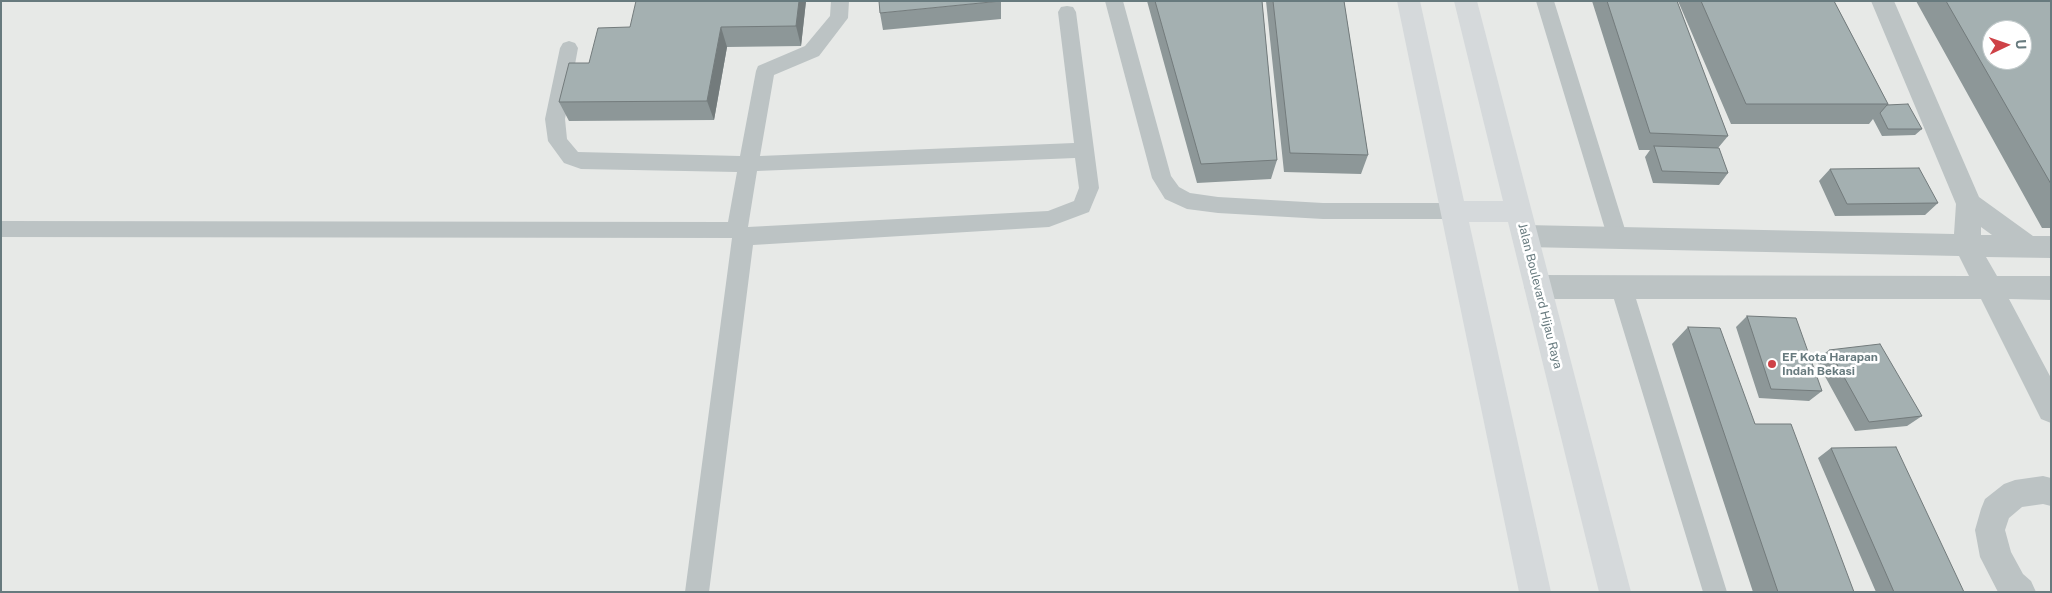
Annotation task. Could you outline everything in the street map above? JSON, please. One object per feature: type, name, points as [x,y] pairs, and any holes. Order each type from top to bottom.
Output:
[{"type":"street","points":[[1408,1],[1535,592]]},
{"type":"street","name":"Jalan Boulevard Hijau Raya","points":[[1464,1],[1615,592]]},
{"type":"street","points":[[1882,1],[1969,204],[1967,246],[2051,410]]},
{"type":"street","points":[[1969,204],[2040,247],[2051,280]]},
{"type":"street","points":[[1453,211],[1618,239],[2040,247]]},
{"type":"street","points":[[1538,287],[2051,288]]},
{"type":"street","points":[[2016,589],[1996,557],[1990,530],[1996,509],[2015,494],[2043,490],[2051,492]]},
{"type":"lane","points":[[697,592],[748,164],[764,71],[812,51],[839,18],[840,1]]},
{"type":"lane","points":[[1114,1],[1162,178],[1172,194],[1187,201],[1218,205],[1322,211],[1453,211]]},
{"type":"lane","points":[[1545,1],[1618,239]]},
{"type":"lane","points":[[1,229],[740,234],[1049,219],[1082,206],[1089,188],[1067,12]]},
{"type":"lane","points":[[569,48],[555,119],[558,141],[571,158],[581,161],[748,164],[1084,150]]},
{"type":"lane","points":[[1621,286],[1715,592]]},
{"type":"shaded area","points":[[1,1],[2051,1],[2051,592],[1,592]]},
{"type":"building","points":[[636,1],[799,1],[796,26],[721,27],[707,101],[559,102],[569,63],[589,63],[598,28],[630,27]]},
{"type":"building","points":[[879,1],[1001,1],[880,13]]},
{"type":"building","points":[[1155,1],[1262,1],[1277,160],[1201,164]]},
{"type":"building","points":[[1273,1],[1344,1],[1368,155],[1290,153]]},
{"type":"building","points":[[1607,1],[1677,1],[1728,136],[1650,133]]},
{"type":"building","points":[[1701,1],[1834,1],[1888,104],[1746,104]]},
{"type":"building","points":[[1946,1],[2051,1],[2051,184],[1986,70],[2032,70],[2032,20],[1982,20],[1982,64]]},
{"type":"building","points":[[1908,104],[1922,129],[1888,129],[1880,113],[1887,105]]},
{"type":"building","points":[[1654,146],[1719,148],[1728,173],[1662,171]]},
{"type":"building","points":[[1919,168],[1938,203],[1847,204],[1830,169]]},
{"type":"building","points":[[1747,316],[1796,318],[1822,391],[1771,389]]},
{"type":"building","points":[[1688,327],[1720,328],[1755,424],[1791,424],[1854,592],[1778,592]]},
{"type":"building","points":[[1880,344],[1922,416],[1869,422],[1829,350]]},
{"type":"building","points":[[1896,447],[1964,592],[1894,592],[1831,448]]},
{"type":"place","name":"EF Kota Harapan Indah Bekasi","points":[[1772,364]]}]
